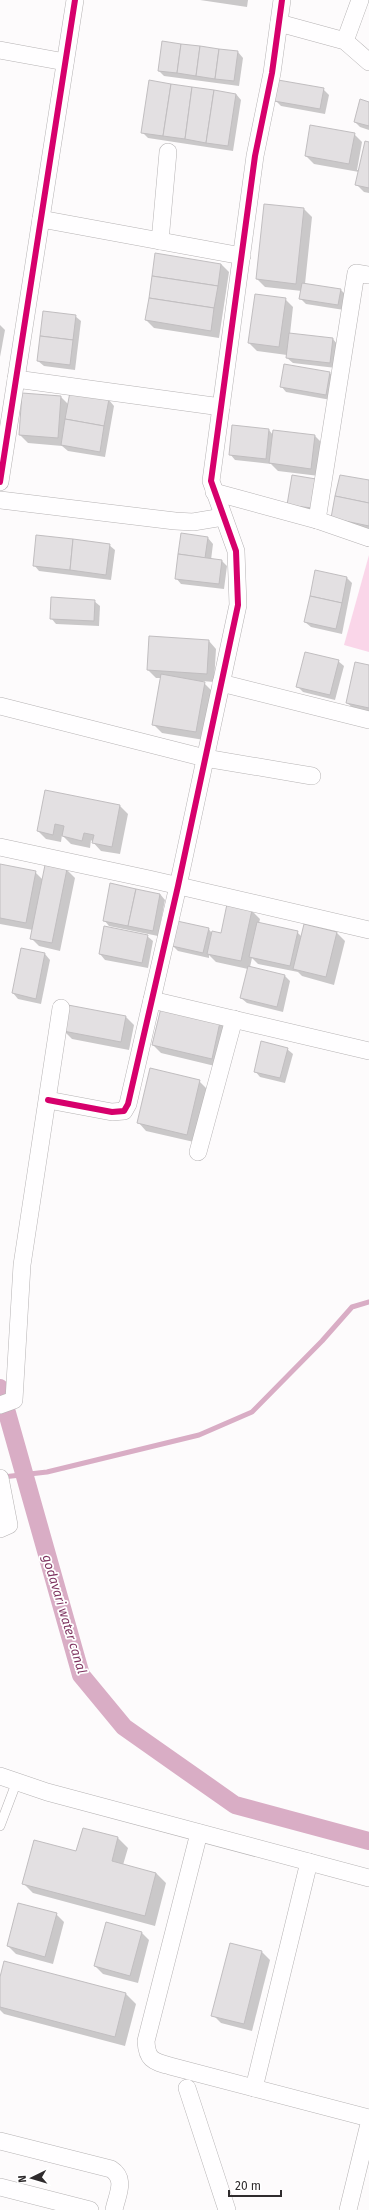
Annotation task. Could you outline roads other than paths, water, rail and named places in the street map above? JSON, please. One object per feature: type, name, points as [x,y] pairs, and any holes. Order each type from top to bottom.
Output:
[{"type":"street","points":[[0,482],[5,421],[16,379],[75,0]]},
{"type":"street","points":[[48,1100],[112,1112],[124,1110],[128,1104],[178,886],[238,605],[236,551],[211,481],[255,156],[272,73],[282,0]]},
{"type":"street","points":[[345,41],[360,0]]},
{"type":"street","points":[[278,23],[345,41],[369,62]]},
{"type":"street","points":[[0,50],[66,62]]},
{"type":"street","points":[[160,241],[168,152]]},
{"type":"street","points":[[41,219],[242,256]]},
{"type":"street","points":[[317,520],[356,273],[369,275]]},
{"type":"street","points":[[16,379],[221,407]]},
{"type":"street","points":[[214,492],[317,520],[369,538]]},
{"type":"street","points":[[0,500],[175,521],[206,521],[223,517]]},
{"type":"street","points":[[221,683],[369,720]]},
{"type":"street","points":[[0,706],[205,758],[312,776]]},
{"type":"street","points":[[0,847],[369,930]]},
{"type":"street","points":[[152,1000],[369,1051]]},
{"type":"street","points":[[7,1402],[22,1265],[61,1008]]},
{"type":"street","points":[[198,1152],[234,1019]]},
{"type":"street","points":[[0,1478],[9,1525],[0,1529]]},
{"type":"street","points":[[0,1776],[47,1792],[369,1878]]},
{"type":"street","points":[[199,1833],[146,2041],[146,2050],[149,2057],[154,2062],[369,2118]]},
{"type":"street","points":[[254,2088],[309,1862]]},
{"type":"street","points":[[187,2088],[227,2210]]},
{"type":"street","points":[[348,2210],[369,2124]]},
{"type":"street","points":[[0,2141],[111,2169],[117,2173],[120,2178],[114,2210]]},
{"type":"street","points":[[0,2188],[90,2210]]},
{"type":"lane","points":[[0,1826],[23,1783]]},
{"type":"waterway","points":[[3,1477],[47,1472],[199,1435],[252,1412],[322,1341],[352,1307],[369,1302]]},
{"type":"waterway","name":"godavari water canal","points":[[0,1388],[81,1675],[124,1727],[235,1805],[369,1841]]}]
